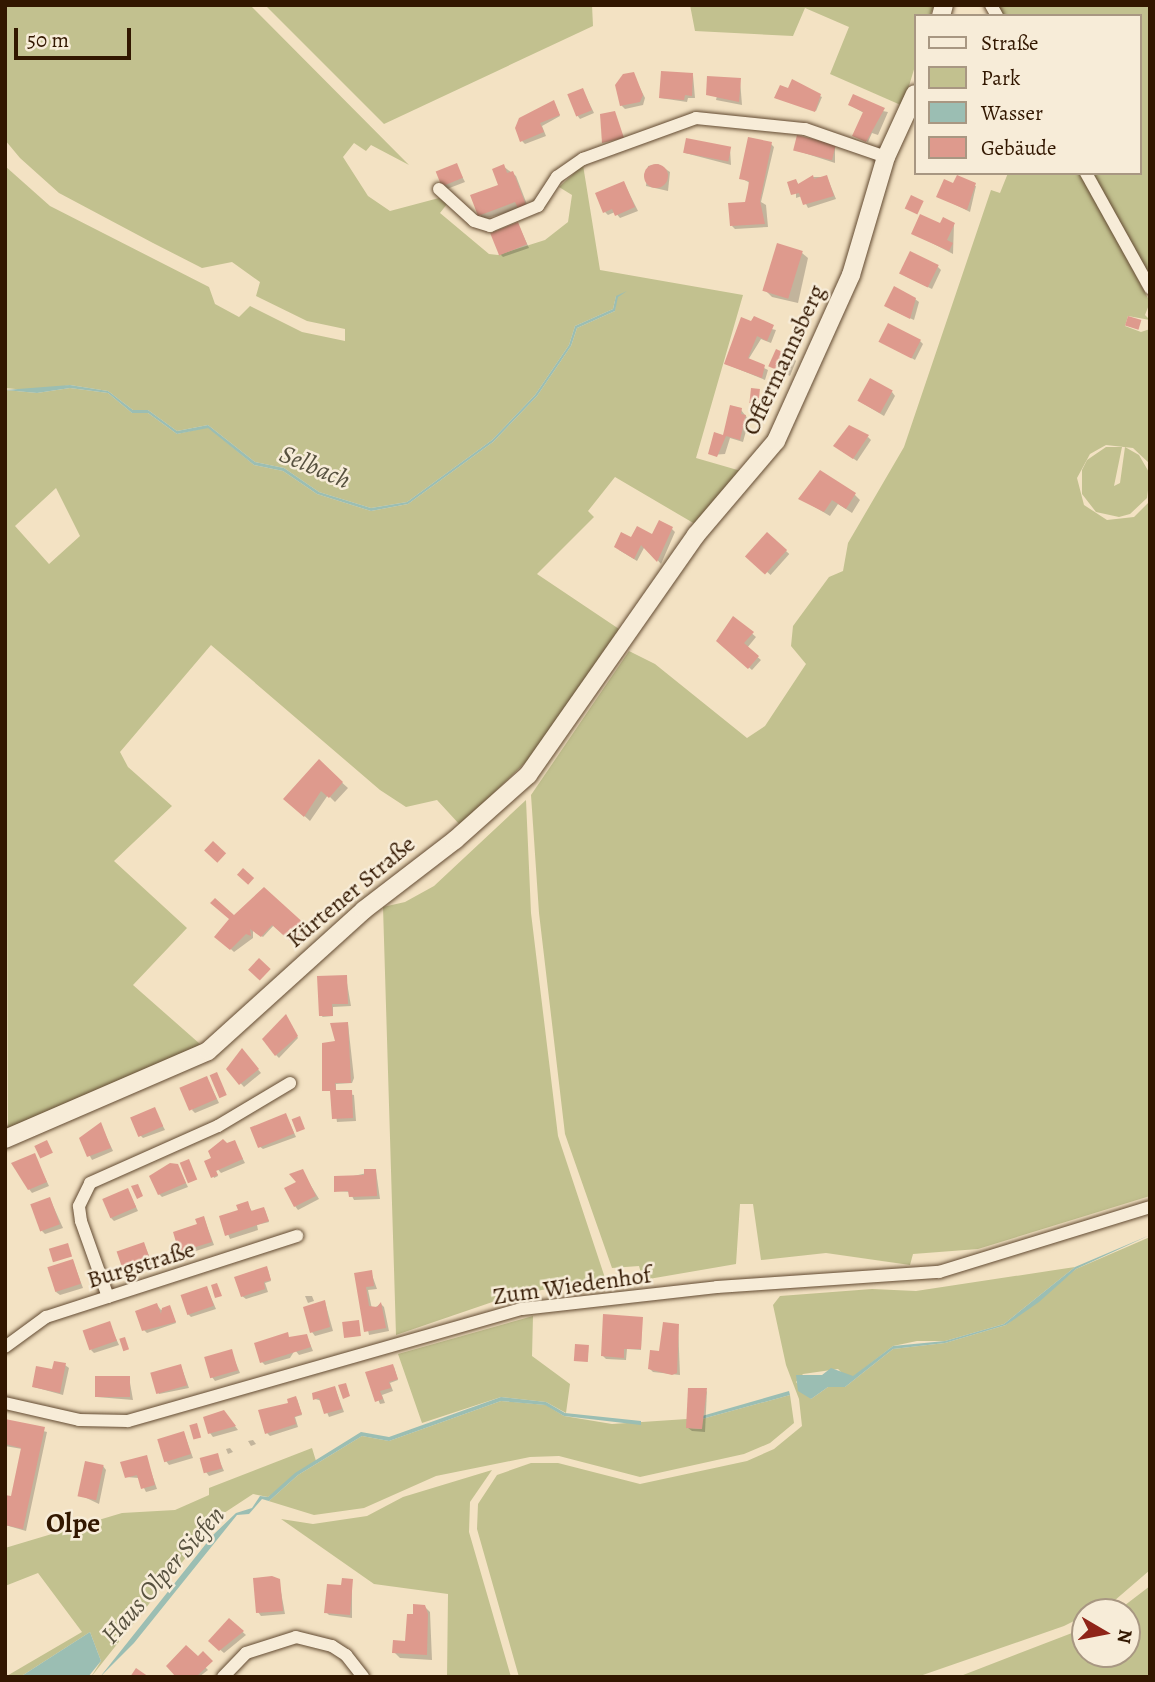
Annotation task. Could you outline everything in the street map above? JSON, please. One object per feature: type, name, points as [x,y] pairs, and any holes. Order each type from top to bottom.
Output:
[{"type":"street","name":"Offermannsberg","points":[[654,592],[696,535],[776,440],[851,275],[886,157],[914,96]]},
{"type":"street","points":[[439,189],[474,221],[490,226],[538,206],[556,177],[583,159],[696,118],[805,129],[886,157]]},
{"type":"street","points":[[1087,175],[1150,288]]},
{"type":"street","name":"Kürtener Straße","points":[[5,1139],[208,1052],[363,909],[455,840],[528,775],[654,592]]},
{"type":"street","points":[[108,1297],[81,1221],[79,1206],[90,1183],[218,1126],[290,1083]]},
{"type":"street","name":"Zum Wiedenhof","points":[[5,1403],[79,1420],[128,1421],[522,1309],[717,1287],[939,1272],[1150,1207]]},
{"type":"street","name":"Burgstraße","points":[[5,1347],[46,1317],[296,1236]]},
{"type":"street","points":[[223,1677],[246,1653],[296,1637],[332,1646],[363,1677]]},
{"type":"green space","points":[[5,5],[250,5],[409,165],[371,145],[366,151],[354,143],[343,157],[368,196],[390,211],[439,198],[447,204],[440,213],[489,254],[498,255],[545,240],[568,222],[572,195],[559,187],[583,165],[600,270],[743,295],[696,458],[741,471],[695,524],[615,477],[588,511],[594,517],[537,574],[619,629],[530,758],[460,825],[437,800],[406,807],[380,790],[211,645],[120,752],[128,767],[172,806],[114,861],[187,928],[133,985],[200,1044],[183,1057],[8,1128],[5,390],[37,393],[70,388],[108,393],[132,413],[148,413],[177,434],[208,427],[254,465],[283,471],[317,494],[371,511],[408,504],[493,442],[537,396],[571,346],[577,328],[615,311],[616,296],[613,309],[575,326],[569,345],[535,395],[492,440],[407,502],[371,508],[319,492],[284,468],[255,462],[208,425],[177,431],[148,410],[133,410],[108,391],[70,385],[37,391],[5,388],[5,166],[50,206],[209,287],[215,304],[239,317],[250,306],[302,332],[345,341],[345,329],[307,321],[256,296],[260,282],[232,262],[202,268],[59,193],[20,158],[5,140]],"holes":[[[56,488],[80,536],[49,564],[15,526]]]},
{"type":"green space","points":[[265,5],[592,5],[593,26],[384,124]]},
{"type":"green space","points":[[690,5],[934,5],[931,14],[914,14],[914,69],[903,106],[830,74],[849,27],[805,8],[793,36],[695,31]]},
{"type":"green space","points":[[996,5],[1150,5],[1150,276],[1093,175],[1141,175],[1141,14],[1001,14]]},
{"type":"green space","points":[[1007,175],[1082,175],[1150,302],[1145,315],[1150,320],[1128,316],[1125,326],[1141,332],[1150,329],[1150,464],[1133,448],[1106,445],[1090,454],[1077,478],[1084,505],[1107,520],[1134,517],[1150,501],[1150,1196],[978,1249],[913,1254],[910,1265],[826,1253],[761,1260],[753,1204],[740,1204],[736,1264],[643,1280],[639,1266],[612,1268],[565,1134],[539,913],[531,795],[629,651],[655,664],[747,738],[765,726],[806,664],[791,646],[793,626],[829,577],[843,571],[848,543],[904,447],[991,190],[1000,193]]},
{"type":"green space","points":[[1106,447],[1122,447],[1114,486],[1120,483],[1125,447],[1139,455],[1150,474],[1147,498],[1130,514],[1119,517],[1096,512],[1082,494],[1082,470],[1087,460]]},
{"type":"green space","points":[[526,800],[531,913],[558,1136],[607,1284],[567,1285],[507,1297],[396,1335],[383,907],[405,902],[434,886]]},
{"type":"green space","points":[[1150,1237],[1150,1570],[1117,1598],[1071,1598],[1071,1622],[917,1677],[519,1677],[477,1529],[478,1504],[497,1475],[531,1463],[558,1463],[640,1484],[747,1461],[774,1449],[802,1426],[799,1399],[786,1365],[773,1305],[780,1296],[872,1289],[916,1291],[1075,1267],[1004,1324],[945,1341],[917,1341],[893,1346],[854,1376],[847,1378],[838,1369],[803,1374],[796,1382],[811,1399],[828,1387],[845,1387],[893,1349],[945,1343],[1006,1325],[1076,1269]]},
{"type":"green space","points":[[533,1316],[532,1356],[570,1384],[566,1413],[546,1402],[501,1397],[422,1423],[398,1354]]},
{"type":"green space","points":[[790,1395],[794,1423],[770,1443],[744,1454],[640,1477],[559,1456],[530,1457],[436,1476],[364,1508],[314,1515],[262,1499],[269,1501],[298,1475],[362,1436],[389,1441],[501,1401],[546,1405],[564,1416],[612,1424],[687,1419],[687,1428],[701,1429],[702,1419]]},
{"type":"green space","points":[[312,1448],[316,1461],[268,1497],[253,1494],[218,1517],[91,1677],[101,1661],[90,1632],[20,1677],[5,1677],[82,1632],[38,1573],[5,1586],[5,1548],[122,1513],[175,1510],[209,1495],[209,1488]]},
{"type":"green space","points":[[492,1470],[470,1502],[469,1532],[511,1677],[447,1677],[448,1594],[374,1584],[281,1519],[313,1524],[367,1516],[403,1497]]},
{"type":"green space","points":[[1150,1586],[1150,1677],[958,1677],[1071,1633],[1071,1668],[1141,1668],[1141,1598],[1134,1598]]},
{"type":"water","points":[[627,291],[618,297],[615,311],[577,328],[571,346],[537,396],[493,442],[408,504],[371,511],[317,494],[283,471],[254,465],[208,428],[177,434],[148,413],[132,413],[108,393],[70,388],[37,393],[5,390],[70,385],[108,391],[133,410],[148,410],[177,431],[208,425],[255,462],[284,468],[319,492],[371,508],[407,502],[492,440],[535,395],[569,345],[575,326],[613,309],[616,296]]},
{"type":"water","points":[[1150,1235],[1076,1269],[1039,1302],[1006,1325],[945,1343],[893,1349],[845,1387],[828,1387],[811,1399],[798,1391],[796,1375],[822,1375],[831,1368],[853,1376],[893,1346],[945,1341],[1004,1324],[1075,1267]]},
{"type":"water","points":[[789,1391],[790,1395],[702,1419],[702,1416]]},
{"type":"water","points":[[501,1397],[546,1402],[565,1413],[641,1421],[641,1425],[564,1416],[545,1405],[501,1401],[389,1441],[362,1436],[298,1475],[269,1501],[262,1499],[249,1514],[237,1515],[134,1643],[100,1677],[213,1535],[236,1513],[252,1508],[260,1496],[268,1497],[295,1473],[361,1432],[389,1437]]},
{"type":"water","points":[[90,1632],[101,1661],[88,1677],[20,1677]]},
{"type":"building","points":[[661,71],[693,73],[692,96],[685,95],[684,100],[659,98]]},
{"type":"building","points":[[634,72],[643,95],[640,102],[620,106],[615,85],[623,74]]},
{"type":"building","points":[[707,76],[741,78],[739,102],[706,95]]},
{"type":"building","points":[[792,79],[821,94],[815,112],[774,98],[780,85],[788,88]]},
{"type":"building","points":[[583,88],[592,110],[576,117],[567,94]]},
{"type":"building","points":[[853,94],[885,108],[866,142],[852,136],[863,112],[848,105]]},
{"type":"building","points":[[554,100],[560,115],[540,123],[544,132],[520,142],[515,128],[519,118]]},
{"type":"building","points":[[615,111],[624,138],[602,143],[600,114]]},
{"type":"building","points":[[797,135],[836,145],[832,160],[793,151]]},
{"type":"building","points":[[748,137],[772,142],[760,201],[765,224],[730,226],[728,203],[745,202],[748,188],[749,181],[739,179]]},
{"type":"building","points":[[686,138],[731,147],[728,162],[683,153]]},
{"type":"building","points":[[457,163],[463,178],[442,186],[436,172]]},
{"type":"building","points":[[504,164],[507,173],[513,171],[526,205],[518,208],[515,202],[478,216],[470,195],[498,185],[492,169]]},
{"type":"building","points":[[651,164],[661,164],[668,171],[668,181],[661,188],[651,188],[644,181],[644,171]]},
{"type":"building","points":[[813,175],[814,179],[827,175],[834,196],[803,205],[799,193],[791,195],[787,182],[796,179],[798,184]]},
{"type":"building","points":[[957,175],[976,183],[967,210],[936,197],[944,179],[953,183]]},
{"type":"building","points":[[624,181],[635,207],[615,216],[612,209],[603,213],[595,193]]},
{"type":"building","points":[[911,195],[924,201],[917,215],[905,209]]},
{"type":"building","points":[[920,214],[940,223],[943,217],[955,223],[947,240],[953,243],[949,251],[911,234]]},
{"type":"building","points":[[518,222],[527,244],[499,255],[490,233]]},
{"type":"building","points":[[777,243],[803,251],[788,299],[762,291]]},
{"type":"building","points":[[910,251],[939,265],[928,287],[899,273]]},
{"type":"building","points":[[894,286],[916,298],[910,319],[884,306]]},
{"type":"building","points":[[754,316],[774,325],[767,341],[757,336],[748,358],[765,365],[762,378],[724,364],[741,317],[751,321]]},
{"type":"building","points":[[1128,316],[1141,320],[1138,330],[1125,326]]},
{"type":"building","points":[[888,323],[921,340],[911,359],[878,342]]},
{"type":"building","points":[[776,349],[794,357],[787,374],[768,366]]},
{"type":"building","points":[[870,378],[893,391],[880,413],[857,401]]},
{"type":"building","points":[[751,388],[760,389],[758,404],[749,403]]},
{"type":"building","points":[[730,405],[742,408],[741,414],[746,415],[740,440],[726,436],[717,457],[708,454],[714,432],[723,435]]},
{"type":"building","points":[[849,425],[869,435],[853,459],[833,446]]},
{"type":"building","points":[[820,470],[856,493],[846,509],[832,500],[824,512],[798,499]]},
{"type":"building","points":[[659,520],[673,527],[657,562],[641,545],[634,559],[614,547],[621,532],[631,537],[637,526],[652,534]]},
{"type":"building","points":[[767,532],[787,550],[765,575],[745,557]]},
{"type":"building","points":[[733,616],[754,632],[744,643],[759,656],[748,669],[716,641]]},
{"type":"building","points":[[319,759],[343,782],[329,798],[321,791],[304,817],[283,799]]},
{"type":"building","points":[[213,841],[226,853],[217,863],[204,851]]},
{"type":"building","points":[[243,868],[254,878],[248,885],[237,875]]},
{"type":"building","points":[[264,887],[307,926],[292,943],[272,925],[261,937],[250,929],[251,936],[246,934],[230,950],[214,937],[229,919],[210,903],[215,898],[234,915]]},
{"type":"building","points":[[259,958],[271,969],[260,981],[248,970]]},
{"type":"building","points":[[347,975],[348,1004],[332,1004],[333,1016],[319,1016],[317,976]]},
{"type":"building","points":[[286,1014],[298,1036],[275,1056],[262,1039]]},
{"type":"building","points":[[348,1022],[351,1083],[335,1083],[336,1090],[352,1090],[353,1118],[332,1119],[330,1091],[322,1091],[322,1043],[335,1041],[330,1023]]},
{"type":"building","points":[[242,1048],[259,1069],[239,1085],[226,1069]]},
{"type":"building","points":[[217,1072],[227,1095],[219,1098],[210,1075]]},
{"type":"building","points":[[207,1076],[217,1099],[189,1111],[179,1088]]},
{"type":"building","points":[[155,1107],[163,1126],[138,1137],[130,1118]]},
{"type":"building","points":[[286,1113],[294,1133],[258,1148],[250,1128]]},
{"type":"building","points":[[300,1116],[305,1129],[297,1132],[292,1119]]},
{"type":"building","points":[[101,1122],[111,1148],[87,1157],[79,1138]]},
{"type":"building","points":[[223,1139],[227,1143],[235,1140],[243,1159],[216,1171],[218,1175],[211,1178],[204,1161],[211,1158],[208,1151]]},
{"type":"building","points":[[47,1140],[53,1153],[40,1159],[34,1146]]},
{"type":"building","points":[[35,1153],[47,1182],[28,1190],[11,1163]]},
{"type":"building","points":[[189,1159],[197,1179],[188,1183],[180,1163]]},
{"type":"building","points":[[170,1163],[178,1164],[186,1183],[158,1195],[149,1176]]},
{"type":"building","points":[[303,1169],[316,1196],[294,1207],[284,1188],[296,1182],[289,1174]]},
{"type":"building","points":[[364,1169],[376,1169],[377,1196],[349,1197],[348,1191],[334,1192],[334,1176],[364,1175]]},
{"type":"building","points":[[138,1184],[143,1196],[137,1199],[131,1186]]},
{"type":"building","points":[[128,1188],[136,1207],[110,1218],[102,1199]]},
{"type":"building","points":[[50,1197],[60,1224],[40,1231],[30,1204]]},
{"type":"building","points":[[248,1201],[251,1211],[264,1207],[269,1221],[225,1236],[219,1216],[238,1210],[236,1205]]},
{"type":"building","points":[[204,1216],[212,1242],[179,1252],[173,1232],[197,1224],[195,1219]]},
{"type":"building","points":[[144,1242],[151,1262],[123,1271],[117,1251]]},
{"type":"building","points":[[68,1243],[72,1256],[53,1262],[49,1249]]},
{"type":"building","points":[[73,1259],[81,1284],[55,1292],[47,1267]]},
{"type":"building","points":[[267,1266],[271,1280],[264,1282],[265,1289],[241,1297],[234,1277]]},
{"type":"building","points":[[372,1270],[374,1286],[366,1287],[369,1306],[377,1307],[381,1302],[386,1328],[364,1332],[354,1273]]},
{"type":"building","points":[[217,1283],[222,1296],[215,1298],[211,1285]]},
{"type":"building","points":[[207,1286],[214,1306],[187,1315],[181,1295]]},
{"type":"building","points":[[325,1300],[330,1327],[310,1333],[303,1307]]},
{"type":"building","points":[[157,1303],[161,1314],[162,1308],[170,1305],[176,1322],[142,1331],[135,1311]]},
{"type":"building","points":[[603,1314],[643,1317],[641,1349],[624,1349],[624,1358],[601,1356]]},
{"type":"building","points":[[359,1320],[361,1336],[344,1338],[342,1322]]},
{"type":"building","points":[[110,1321],[117,1341],[89,1350],[83,1330]]},
{"type":"building","points":[[663,1322],[679,1324],[677,1373],[672,1375],[648,1369],[650,1350],[659,1351]]},
{"type":"building","points":[[288,1332],[289,1337],[307,1334],[311,1347],[260,1363],[254,1343]]},
{"type":"building","points":[[125,1337],[129,1349],[123,1351],[119,1339]]},
{"type":"building","points":[[575,1344],[589,1345],[588,1362],[574,1361]]},
{"type":"building","points":[[232,1349],[238,1370],[210,1378],[204,1357]]},
{"type":"building","points":[[54,1361],[66,1363],[60,1393],[32,1387],[36,1366],[52,1369]]},
{"type":"building","points":[[181,1364],[187,1385],[156,1394],[150,1373]]},
{"type":"building","points":[[393,1364],[398,1379],[389,1382],[391,1388],[380,1391],[383,1399],[375,1402],[365,1372]]},
{"type":"building","points":[[95,1376],[130,1376],[130,1397],[95,1397]]},
{"type":"building","points":[[346,1383],[350,1396],[343,1399],[338,1385]]},
{"type":"building","points":[[335,1386],[342,1409],[324,1414],[319,1398],[313,1400],[312,1393]]},
{"type":"building","points":[[688,1388],[707,1388],[702,1429],[686,1428]]},
{"type":"building","points":[[296,1396],[302,1414],[294,1417],[296,1424],[265,1434],[258,1410],[288,1403],[287,1399]]},
{"type":"building","points":[[224,1410],[236,1426],[208,1434],[203,1417]]},
{"type":"building","points":[[5,1419],[45,1427],[23,1529],[5,1525],[5,1495],[11,1496],[21,1448],[5,1444]]},
{"type":"building","points":[[197,1423],[201,1437],[193,1440],[189,1425]]},
{"type":"building","points":[[184,1431],[191,1454],[164,1462],[157,1439]]},
{"type":"building","points":[[218,1453],[222,1468],[204,1473],[200,1458]]},
{"type":"building","points":[[147,1455],[155,1485],[141,1489],[137,1475],[125,1478],[120,1462]]},
{"type":"building","points":[[85,1461],[104,1465],[96,1500],[78,1496]]},
{"type":"building","points":[[272,1576],[280,1579],[283,1611],[256,1613],[253,1578]]},
{"type":"building","points":[[342,1578],[353,1579],[350,1615],[324,1613],[327,1584],[341,1585]]},
{"type":"building","points":[[413,1604],[425,1605],[428,1614],[427,1655],[392,1653],[393,1640],[405,1641],[407,1614],[413,1614]]},
{"type":"building","points":[[229,1618],[244,1631],[219,1651],[208,1641]]},
{"type":"building","points":[[186,1645],[198,1656],[203,1651],[213,1661],[197,1676],[176,1677],[166,1666]]},
{"type":"building","points":[[136,1668],[149,1677],[130,1677]]},
{"type":"district","name":"Olpe","points":[[73,1523]]},
{"type":"water label","name":"Selbach","points":[[315,467]]},
{"type":"water label","name":"Haus Olper Siefen","points":[[163,1575]]}]
